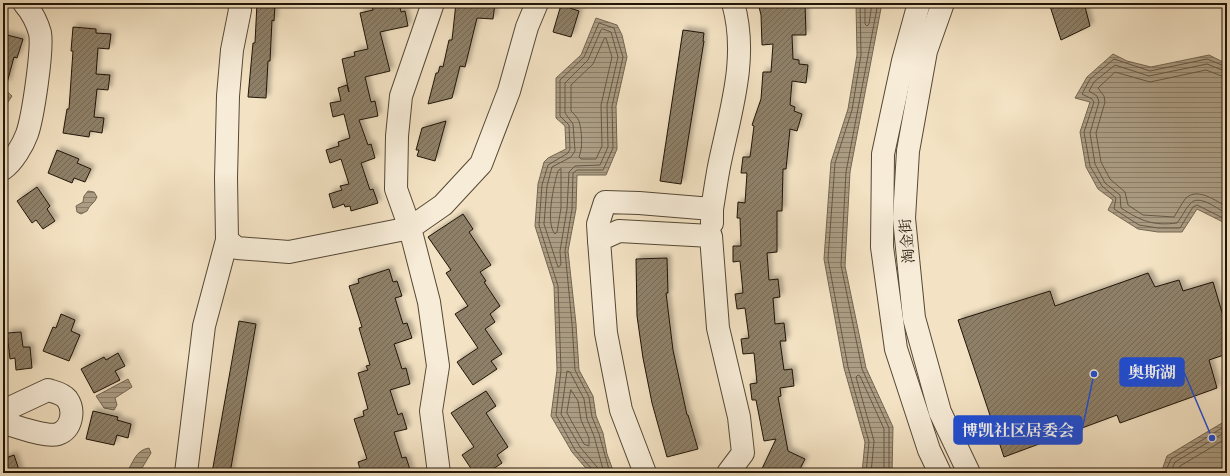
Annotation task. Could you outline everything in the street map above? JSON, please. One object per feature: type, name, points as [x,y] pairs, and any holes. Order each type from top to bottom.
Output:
[{"type":"street","points":[[3,169],[8,165],[27,134],[35,92],[40,33],[30,10],[24,3]]},
{"type":"street","points":[[186,473],[204,326],[227,240],[226,178],[228,96],[232,50],[240,10],[239,3]]},
{"type":"street","points":[[433,3],[401,96],[397,130],[396,189],[410,228],[429,302],[438,366],[431,411],[439,473]]},
{"type":"street","points":[[227,240],[238,248],[289,252],[410,228],[443,205],[481,164],[509,92],[527,27],[537,3]]},
{"type":"street","points":[[728,473],[743,453],[739,417],[718,328],[711,236],[712,209],[720,159],[732,111],[740,66],[738,20],[733,3]]},
{"type":"street","name":"淘金街","points":[[919,3],[903,61],[883,154],[882,247],[896,349],[928,450],[940,473]]},
{"type":"street","name":"淘金街","points":[[944,3],[926,51],[910,143],[904,218],[914,318],[940,412],[969,473]]},
{"type":"street","points":[[646,473],[621,410],[606,333],[598,224],[605,202],[639,203],[712,209]]},
{"type":"street","points":[[599,240],[619,231],[711,236]]},
{"type":"street","points":[[3,411],[48,390],[59,393],[67,399],[72,418],[68,426],[58,434],[44,434],[3,423]]},
{"type":"water","points":[[856,3],[882,3],[850,172],[845,266],[866,368],[893,427],[892,473],[862,473],[865,442],[844,368],[824,259],[831,162],[848,109],[857,55]]},
{"type":"water","points":[[596,18],[617,25],[622,35],[627,57],[616,106],[617,149],[606,175],[577,175],[576,209],[568,251],[576,324],[579,370],[593,396],[596,416],[603,433],[607,454],[614,473],[590,473],[572,452],[551,416],[557,370],[554,286],[535,226],[538,184],[544,162],[548,158],[566,149],[565,126],[556,118],[556,78],[581,55]]},
{"type":"water","points":[[1113,54],[1127,61],[1151,67],[1209,55],[1227,64],[1227,224],[1197,209],[1182,232],[1158,232],[1138,229],[1108,210],[1113,200],[1098,189],[1086,167],[1080,132],[1090,102],[1075,98],[1087,77]]},
{"type":"water","points":[[3,88],[12,96],[6,105],[3,104]]},
{"type":"water","points":[[88,191],[94,192],[97,197],[87,211],[81,214],[77,212],[76,206],[83,202],[84,196]]},
{"type":"water","points":[[128,379],[132,387],[115,398],[117,405],[114,410],[104,408],[96,396]]},
{"type":"water","points":[[1227,420],[1227,473],[1161,473],[1167,456]]},
{"type":"water","points":[[149,448],[151,453],[139,473],[126,473],[137,454],[144,449]]},
{"type":"building","points":[[257,3],[275,4],[274,21],[272,20],[270,61],[268,61],[266,98],[248,97],[253,43],[255,43]]},
{"type":"building","points":[[386,3],[399,3],[401,12],[405,11],[408,26],[380,32],[390,71],[365,77],[371,102],[375,101],[378,116],[359,120],[368,145],[371,144],[375,158],[361,163],[370,190],[373,189],[378,203],[351,211],[350,206],[345,207],[344,204],[333,208],[329,194],[342,190],[340,186],[349,184],[341,159],[330,163],[326,150],[339,146],[338,142],[350,138],[344,114],[333,117],[330,103],[341,101],[338,88],[347,85],[349,92],[342,59],[355,56],[354,52],[368,49],[360,13],[373,10],[372,6]]},
{"type":"building","points":[[456,3],[495,3],[493,19],[477,18],[465,67],[460,66],[452,98],[428,104],[436,73],[438,73],[440,66],[443,67],[449,40],[452,40]]},
{"type":"building","points":[[758,3],[805,3],[806,35],[792,35],[793,59],[799,60],[799,64],[808,65],[806,83],[792,81],[790,105],[795,107],[794,111],[802,114],[797,131],[790,129],[786,169],[783,169],[782,211],[777,211],[777,252],[767,253],[769,280],[778,279],[780,297],[773,298],[775,324],[784,323],[786,341],[780,341],[784,370],[792,369],[794,386],[780,388],[781,396],[778,397],[788,451],[805,459],[798,473],[760,473],[776,439],[764,441],[756,400],[752,400],[750,384],[757,383],[754,353],[743,354],[741,339],[749,338],[745,308],[737,309],[735,294],[743,293],[740,261],[733,262],[733,246],[741,246],[740,218],[737,218],[738,202],[745,203],[747,173],[741,173],[743,157],[750,157],[754,126],[752,125],[761,99],[763,72],[771,72],[773,44],[762,45],[761,15]]},
{"type":"building","points":[[1049,3],[1084,3],[1090,26],[1061,40]]},
{"type":"building","points":[[561,5],[579,11],[571,37],[553,32]]},
{"type":"building","points":[[73,27],[96,29],[96,33],[111,34],[109,49],[98,48],[96,74],[110,75],[108,90],[97,89],[94,117],[104,118],[102,133],[90,131],[89,137],[63,133],[67,109],[69,109]]},
{"type":"building","points":[[683,30],[704,33],[704,41],[681,184],[660,181]]},
{"type":"building","points":[[3,34],[23,39],[17,58],[14,57],[7,83],[3,83]]},
{"type":"building","points":[[446,121],[435,161],[417,156],[419,150],[416,150],[422,128]]},
{"type":"building","points":[[57,150],[79,159],[77,163],[91,169],[85,182],[74,178],[72,183],[48,173]]},
{"type":"building","points":[[37,187],[50,206],[47,209],[55,221],[43,229],[36,220],[32,223],[17,201]]},
{"type":"building","points":[[463,214],[473,229],[469,232],[491,265],[480,272],[486,281],[484,282],[500,306],[490,314],[495,322],[485,329],[502,354],[491,361],[497,369],[473,385],[457,362],[478,348],[455,314],[468,306],[446,273],[451,270],[428,237]]},
{"type":"building","points":[[667,258],[668,293],[666,293],[673,350],[687,415],[698,449],[667,457],[652,403],[643,358],[637,316],[636,259]]},
{"type":"building","points":[[389,269],[393,282],[397,281],[402,296],[395,298],[403,324],[407,323],[412,338],[394,344],[402,369],[406,368],[410,384],[390,390],[398,415],[402,413],[407,429],[394,432],[402,458],[406,457],[411,473],[361,473],[358,462],[367,459],[354,419],[364,416],[363,411],[368,409],[358,373],[368,370],[366,366],[370,365],[359,328],[362,327],[349,286],[359,283],[358,279]]},
{"type":"building","points":[[1148,273],[1155,287],[1179,280],[1183,291],[1213,282],[1227,329],[1227,354],[1209,360],[1217,388],[1120,423],[1117,415],[1004,457],[958,320],[1050,291],[1055,306]]},
{"type":"building","points":[[61,314],[75,320],[71,331],[80,335],[69,361],[43,351],[53,327],[56,328]]},
{"type":"building","points":[[239,321],[256,324],[230,473],[212,473]]},
{"type":"building","points":[[21,332],[23,347],[30,347],[32,368],[16,370],[15,358],[10,359],[7,333]]},
{"type":"building","points":[[118,353],[125,366],[115,371],[120,380],[94,393],[81,369],[104,357],[106,360]]},
{"type":"building","points":[[486,391],[496,406],[486,413],[508,447],[497,455],[502,463],[487,473],[474,473],[462,455],[474,447],[451,413]]},
{"type":"building","points":[[93,411],[118,417],[117,420],[131,424],[128,438],[117,435],[114,445],[86,439]]},
{"type":"building","points":[[14,455],[20,473],[3,473],[3,459]]},
{"type":"place","name":"博凯社区居委会","points":[[1094,374]]},
{"type":"place","name":"奥斯湖","points":[[1212,438]]}]
